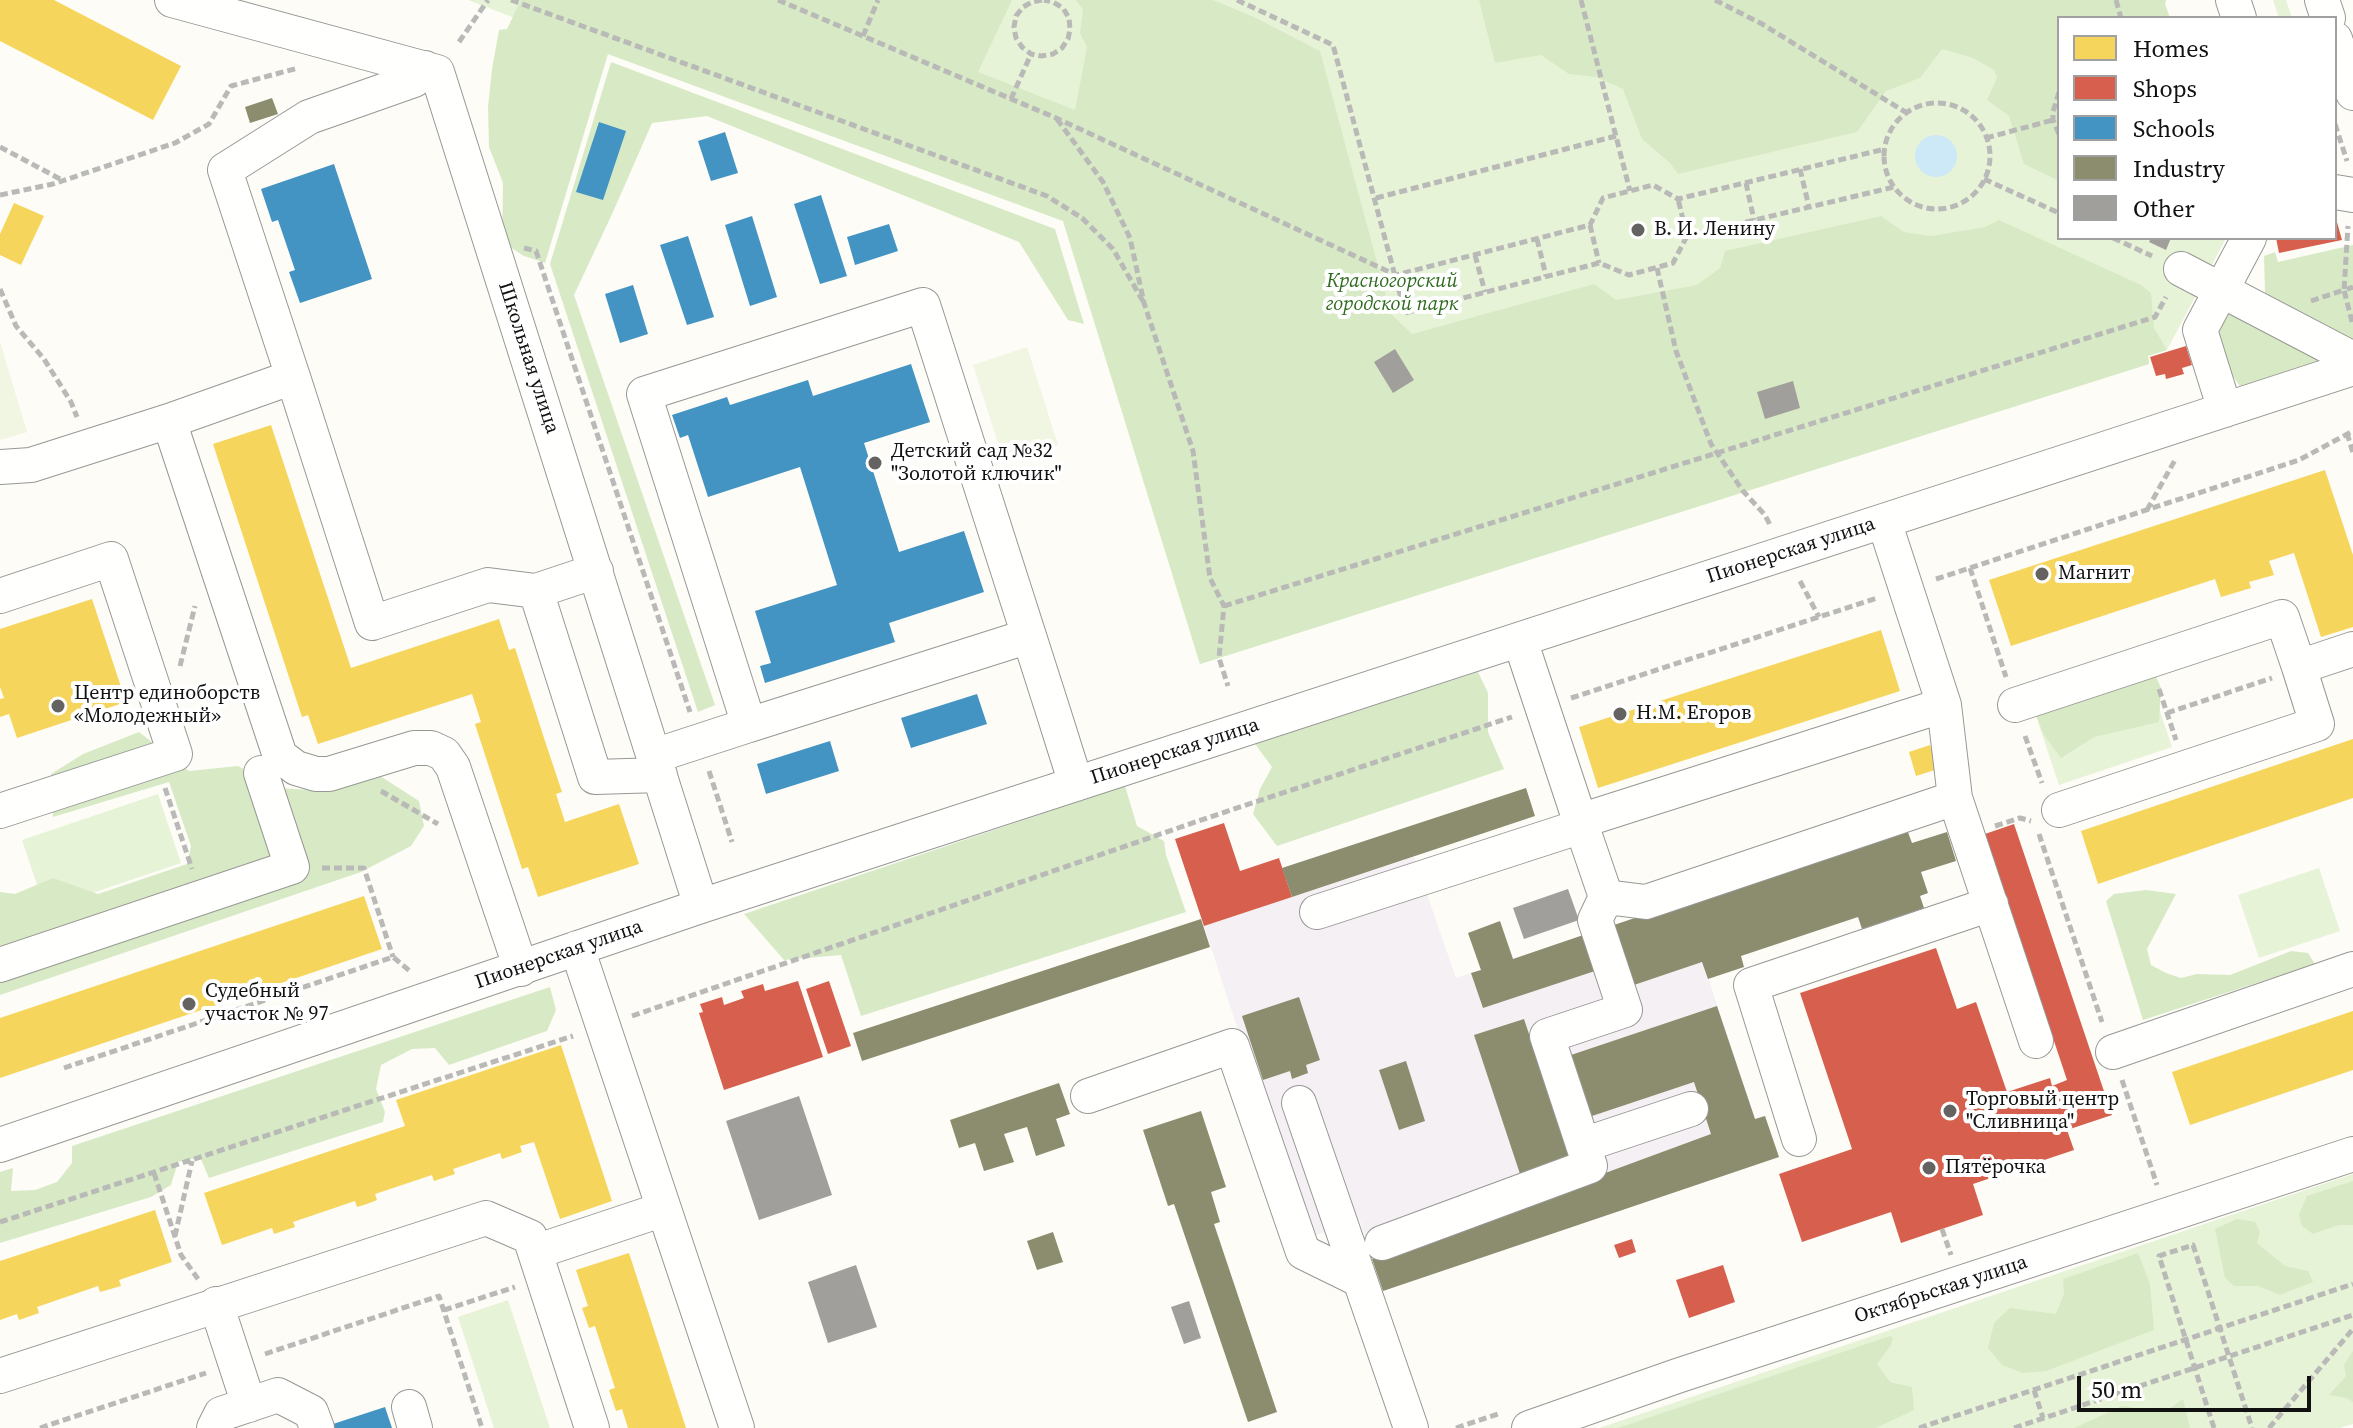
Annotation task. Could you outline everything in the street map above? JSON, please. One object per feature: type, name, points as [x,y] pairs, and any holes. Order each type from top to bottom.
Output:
[{"type":"street","points":[[172,0],[425,68],[414,80],[309,117],[225,170],[372,623],[488,585],[536,591],[596,571]]},
{"type":"street","points":[[2337,45],[2353,93]]},
{"type":"street","name":"Школьная улица","points":[[425,68],[437,72],[701,906]]},
{"type":"street","points":[[2225,410],[2200,330],[2248,240]]},
{"type":"street","points":[[2181,269],[2353,359]]},
{"type":"street","points":[[749,725],[644,394],[923,305],[1076,784]]},
{"type":"street","name":"Пионерская улица","points":[[0,1145],[701,906],[2353,368]]},
{"type":"street","points":[[0,467],[31,465],[293,377]]},
{"type":"street","points":[[169,421],[280,756],[296,768],[329,774],[414,748],[431,748],[444,754],[453,767],[521,969]]},
{"type":"street","points":[[1884,521],[1944,705],[1955,798],[2036,1041]]},
{"type":"street","points":[[0,596],[111,559],[175,754],[0,811]]},
{"type":"street","points":[[536,591],[595,777],[657,765],[699,741],[1029,636]]},
{"type":"street","points":[[2015,705],[2282,617],[2317,724],[2185,768],[2051,800]]},
{"type":"street","points":[[1382,1243],[1590,1166],[1547,1036],[1625,1010],[1595,920],[1606,897],[1520,640]]},
{"type":"street","points":[[2299,668],[2353,649]]},
{"type":"street","points":[[1317,912],[1944,705]]},
{"type":"street","points":[[0,965],[292,867],[261,773]]},
{"type":"street","points":[[1606,897],[1646,902],[1955,798]]},
{"type":"street","points":[[1799,1139],[1751,985],[1991,904]]},
{"type":"street","points":[[577,948],[737,1428]]},
{"type":"street","points":[[2113,1052],[2353,969]]},
{"type":"street","points":[[1088,1096],[1232,1046],[1303,1252],[1360,1280]]},
{"type":"street","points":[[1299,1103],[1411,1428]]},
{"type":"street","points":[[1583,1145],[1691,1109]]},
{"type":"street","name":"Октябрьская улица","points":[[1529,1428],[1677,1376],[2353,1154]]},
{"type":"street","points":[[539,1265],[664,1209]]},
{"type":"street","points":[[0,1376],[486,1218],[530,1237],[592,1428]]},
{"type":"street","points":[[216,1304],[249,1405]]},
{"type":"street","points":[[214,1428],[221,1414],[278,1395],[311,1412],[317,1428]]},
{"type":"path","points":[[459,42],[488,0]]},
{"type":"path","points":[[511,0],[1047,196],[1082,218],[1113,249],[1144,303]]},
{"type":"path","points":[[778,0],[795,4],[1056,118],[1396,275],[1590,225]]},
{"type":"path","points":[[863,36],[878,0]]},
{"type":"path","points":[[1237,0],[1333,45],[1405,313],[1599,263],[1629,275],[1673,263],[1687,236],[1678,199]]},
{"type":"path","points":[[1581,0],[1630,191]]},
{"type":"path","points":[[1715,0],[1762,24],[1907,113]]},
{"type":"path","points":[[1054,1],[1069,18],[1068,39],[1053,54],[1031,54],[1016,38],[1016,16],[1032,2],[1054,1]]},
{"type":"path","points":[[0,195],[63,180],[175,143],[209,124],[231,86],[310,65],[317,39]]},
{"type":"path","points":[[1011,99],[1031,54]]},
{"type":"path","points":[[2057,96],[2053,105],[2053,120],[2057,129]]},
{"type":"path","points":[[1946,104],[1971,116],[1980,126],[1986,138],[1989,165],[1984,179],[1967,200],[1942,209],[1928,208],[1903,197],[1894,187],[1887,175],[1885,149],[1896,122],[1907,113],[1918,107],[1946,104]]},
{"type":"path","points":[[1056,118],[1103,182],[1130,238],[1144,303],[1193,451],[1210,578],[1224,606],[1219,658],[1228,686]]},
{"type":"path","points":[[1986,138],[2053,120]]},
{"type":"path","points":[[1376,198],[1616,136]]},
{"type":"path","points":[[2337,137],[2346,194],[2344,290],[2353,324]]},
{"type":"path","points":[[0,147],[63,180]]},
{"type":"path","points":[[1599,263],[1590,225],[1603,198],[1653,185],[1678,199],[1885,149]]},
{"type":"path","points":[[1800,169],[1809,207]]},
{"type":"path","points":[[1984,179],[2057,212]]},
{"type":"path","points":[[1746,183],[1754,220]]},
{"type":"path","points":[[1687,236],[1894,187]]},
{"type":"path","points":[[491,239],[536,251],[732,842]]},
{"type":"path","points":[[1537,239],[1546,276]]},
{"type":"path","points":[[1224,606],[2155,317],[2181,269],[2117,240]]},
{"type":"path","points":[[1475,255],[1485,292]]},
{"type":"path","points":[[1657,268],[1676,351],[1711,444],[1743,491],[1765,515]]},
{"type":"path","points":[[2269,315],[2353,287]]},
{"type":"path","points":[[0,289],[16,326],[44,359],[71,402],[88,446]]},
{"type":"path","points":[[0,1222],[602,1026],[1544,706],[2299,460],[2350,432],[2353,453]]},
{"type":"path","points":[[2147,510],[2181,448]]},
{"type":"path","points":[[180,668],[210,546]]},
{"type":"path","points":[[1970,568],[2015,705],[2051,800]]},
{"type":"path","points":[[2150,661],[2185,768]]},
{"type":"path","points":[[2167,713],[2299,668]]},
{"type":"path","points":[[156,760],[202,898]]},
{"type":"path","points":[[346,769],[481,850]]},
{"type":"path","points":[[1968,835],[2020,818],[2042,825],[2039,834],[2158,1191]]},
{"type":"path","points":[[292,867],[364,868],[393,957],[411,972]]},
{"type":"path","points":[[64,1068],[393,957]]},
{"type":"path","points":[[175,1237],[192,1161]]},
{"type":"path","points":[[154,1173],[181,1255],[216,1304]]},
{"type":"path","points":[[1942,1229],[1952,1258]]},
{"type":"path","points":[[2214,1428],[2159,1256],[2193,1245],[2252,1428]]},
{"type":"path","points":[[444,1310],[539,1265]]},
{"type":"path","points":[[1919,1428],[2353,1284]]},
{"type":"path","points":[[40,1428],[439,1296],[482,1428]]},
{"type":"path","points":[[2014,1428],[2353,1315]]},
{"type":"path","points":[[2269,1428],[2353,1329]]},
{"type":"path","points":[[2034,1390],[2043,1418]]},
{"type":"shaded area","points":[[1414,857],[1456,978],[1683,902],[1755,1119],[1765,1116],[1779,1157],[1383,1291],[1360,1221],[1314,1236],[1266,1116],[1204,926]]},
{"type":"green space","name":"Красногорский городской парк","points":[[468,0],[2166,0],[2169,16],[2057,16],[2057,240],[2225,240],[2167,350],[2148,356],[2149,364],[1200,664],[1063,221]]},
{"type":"green space","name":"Красногорский городской парк","points":[[521,0],[1012,0],[978,72],[1075,110],[1087,47],[1080,33],[1083,9],[1076,0],[1213,0],[1320,51],[1391,314],[1412,334],[1594,284],[1616,300],[1697,285],[1720,268],[1725,251],[1881,216],[1904,232],[1931,236],[1985,227],[1999,220],[2141,285],[2151,293],[2154,328],[2167,350],[2148,356],[2149,364],[1200,664],[1063,221],[608,54],[545,263],[524,256],[502,242],[503,183],[489,147],[488,107],[499,30],[507,29]]},
{"type":"green space","points":[[1479,0],[2166,0],[2169,16],[2057,16],[2057,180],[2024,164],[2009,116],[1987,100],[1997,78],[1994,70],[1973,58],[1942,49],[1920,78],[1886,91],[1857,132],[1678,174],[1642,139],[1623,89],[1596,77],[1569,74],[1541,55],[1495,63]]},
{"type":"green space","points":[[2273,0],[2286,0],[2291,16],[2278,16]]},
{"type":"green space","points":[[611,62],[1055,229],[1084,324],[1068,320],[1019,242],[707,116],[652,123],[574,295],[715,705],[698,712],[550,264]]},
{"type":"green space","points":[[2353,245],[2353,351],[2241,388],[2220,357],[2217,326],[2226,314],[2265,293],[2264,256],[2275,252],[2278,262]]},
{"type":"green space","points":[[0,342],[27,432],[0,440]]},
{"type":"green space","points":[[1027,347],[1058,445],[1004,462],[973,365]]},
{"type":"green space","points":[[2147,656],[2161,688],[2159,722],[2094,737],[2061,758],[2044,735],[2034,711]]},
{"type":"green space","points":[[1478,672],[1488,693],[1488,732],[1504,769],[1277,846],[1253,814],[1260,789],[1272,767],[1255,744]]},
{"type":"green space","points":[[2151,684],[2172,747],[2059,785],[2038,722]]},
{"type":"green space","points":[[139,732],[189,771],[238,766],[279,788],[311,790],[380,776],[419,801],[424,826],[411,846],[361,872],[0,995],[0,892],[15,894],[53,878],[98,894],[187,864],[191,846],[169,782],[53,817],[51,774],[83,754]]},
{"type":"green space","points":[[1125,786],[1137,826],[1164,841],[1186,912],[861,1016],[841,955],[784,960],[744,914]]},
{"type":"green space","points":[[158,794],[181,863],[45,909],[22,840]]},
{"type":"green space","points":[[2319,868],[2340,931],[2259,958],[2238,895]]},
{"type":"green space","points":[[2146,890],[2176,894],[2147,949],[2151,965],[2166,973],[2181,978],[2197,974],[2230,975],[2291,951],[2308,953],[2315,964],[2143,1020],[2106,901],[2114,894]]},
{"type":"green space","points":[[550,987],[556,1010],[547,1031],[449,1065],[435,1048],[412,1049],[381,1065],[376,1089],[385,1112],[383,1122],[209,1178],[200,1157],[178,1162],[171,1185],[151,1197],[0,1243],[0,1172],[13,1168],[11,1191],[35,1190],[57,1182],[72,1163],[72,1146]]},
{"type":"green space","points":[[2353,1174],[2353,1424],[2340,1428],[1599,1428]]},
{"type":"green space","points":[[2353,1181],[2353,1225],[2339,1225],[2313,1234],[2302,1226],[2299,1214],[2307,1196]]},
{"type":"green space","points":[[2237,1219],[2255,1222],[2260,1232],[2257,1243],[2285,1266],[2308,1271],[2313,1282],[2280,1295],[2258,1286],[2234,1286],[2225,1278],[2215,1229]]},
{"type":"green space","points":[[2138,1253],[2150,1284],[2154,1330],[2046,1371],[2023,1373],[2002,1365],[1988,1348],[1994,1323],[2010,1308],[2056,1314],[2064,1294],[2063,1279]]},
{"type":"green space","points":[[508,1300],[550,1428],[494,1428],[458,1317]]},
{"type":"green space","points":[[1890,1336],[1893,1338],[1891,1345],[1877,1364],[1890,1382],[1912,1387],[1914,1410],[1876,1428],[1618,1428]]},
{"type":"green space","points":[[2353,1351],[2353,1402],[2329,1395],[2346,1376],[2344,1365]]},
{"type":"green space","points":[[2183,1399],[2190,1428],[2074,1428],[2122,1406],[2165,1412]]},
{"type":"water","points":[[1936,135],[1951,141],[1957,156],[1951,171],[1936,177],[1921,171],[1915,156],[1921,141]]},
{"type":"building: Homes","points":[[0,0],[54,0],[181,66],[153,120],[0,41]]},
{"type":"building: Homes","points":[[14,203],[44,216],[21,265],[0,255],[0,234]]},
{"type":"building: Homes","points":[[271,425],[351,668],[499,619],[509,650],[515,648],[562,792],[556,794],[565,822],[619,804],[639,864],[538,897],[528,867],[522,869],[475,724],[481,722],[472,694],[318,744],[308,715],[302,717],[213,444]]},
{"type":"building: Homes","points":[[2325,470],[2353,555],[2353,627],[2321,637],[2294,553],[2269,561],[2274,575],[2249,582],[2251,588],[2221,597],[2215,579],[2011,646],[1989,580]]},
{"type":"building: Homes","points":[[92,599],[126,702],[17,738],[9,714],[0,717],[0,699],[4,698],[0,687],[0,629]]},
{"type":"building: Homes","points":[[1881,630],[1900,691],[1598,788],[1579,727]]},
{"type":"building: Homes","points":[[2353,739],[2353,798],[2098,884],[2081,831]]},
{"type":"building: Homes","points":[[1930,745],[1938,769],[1916,776],[1909,752]]},
{"type":"building: Homes","points":[[364,896],[382,949],[0,1078],[0,1018]]},
{"type":"building: Homes","points":[[2353,1011],[2353,1070],[2190,1125],[2172,1072]]},
{"type":"building: Homes","points":[[561,1045],[612,1201],[560,1219],[534,1142],[520,1146],[522,1152],[502,1159],[500,1153],[453,1169],[455,1174],[434,1181],[432,1175],[375,1194],[377,1200],[367,1204],[357,1207],[355,1201],[293,1222],[295,1227],[274,1234],[272,1228],[222,1245],[204,1193],[405,1126],[396,1100]]},
{"type":"building: Homes","points":[[155,1210],[172,1262],[119,1280],[121,1286],[100,1292],[98,1286],[37,1307],[39,1313],[19,1320],[17,1314],[0,1320],[0,1261]]},
{"type":"building: Homes","points":[[629,1253],[686,1428],[628,1428],[622,1409],[616,1411],[609,1390],[615,1388],[595,1326],[589,1328],[582,1308],[588,1306],[576,1270]]},
{"type":"building: Shops","points":[[2337,222],[2342,240],[2279,253],[2276,240],[2337,240]]},
{"type":"building: Shops","points":[[2186,346],[2192,365],[2182,368],[2184,374],[2166,379],[2165,374],[2156,376],[2150,357]]},
{"type":"building: Shops","points":[[1224,823],[1240,871],[1279,858],[1292,897],[1204,926],[1175,839]]},
{"type":"building: Shops","name":"Торговый центр \"Сливница\"","points":[[2014,824],[2112,1115],[2067,1130],[2074,1150],[1973,1184],[1983,1215],[1901,1243],[1891,1212],[1802,1242],[1779,1174],[1852,1149],[1800,993],[1936,948],[1957,1009],[1976,1002],[2007,1092],[2050,1078],[2052,1086],[2067,1080],[1985,834]]},
{"type":"building: Shops","points":[[798,981],[823,1057],[724,1090],[699,1013],[703,1012],[700,1004],[722,997],[724,1005],[744,998],[741,991],[763,984],[765,991]]},
{"type":"building: Shops","points":[[829,981],[851,1046],[828,1054],[806,989]]},
{"type":"building: Shops","points":[[1632,1239],[1636,1252],[1619,1258],[1614,1245]]},
{"type":"building: Shops","points":[[1723,1265],[1735,1302],[1689,1318],[1676,1280]]},
{"type":"building: Schools","points":[[599,122],[626,131],[603,200],[576,192]]},
{"type":"building: Schools","points":[[725,132],[738,173],[711,181],[698,141]]},
{"type":"building: Schools","points":[[334,164],[372,279],[300,303],[289,272],[295,270],[278,220],[272,222],[261,189]]},
{"type":"building: Schools","points":[[821,195],[847,276],[820,284],[794,204]]},
{"type":"building: Schools","points":[[752,216],[777,297],[750,306],[725,225]]},
{"type":"building: Schools","points":[[889,224],[898,251],[855,265],[847,237]]},
{"type":"building: Schools","points":[[688,236],[714,317],[687,325],[660,245]]},
{"type":"building: Schools","points":[[633,285],[648,334],[620,343],[605,294]]},
{"type":"building: Schools","points":[[911,364],[930,422],[864,443],[899,552],[964,531],[984,592],[889,623],[895,642],[765,683],[760,666],[771,663],[755,611],[837,585],[800,467],[708,497],[688,435],[680,438],[672,415],[727,397],[730,405],[808,380],[813,396]]},
{"type":"building: Schools","points":[[977,694],[987,724],[911,748],[901,718]]},
{"type":"building: Schools","points":[[830,741],[839,771],[766,794],[757,764]]},
{"type":"building: Schools","points":[[385,1407],[392,1428],[331,1428],[330,1425]]},
{"type":"building: Industry","points":[[272,98],[278,114],[250,123],[245,107]]},
{"type":"building: Industry","points":[[1526,788],[1535,816],[1292,897],[1282,868]]},
{"type":"building: Industry","points":[[1906,827],[1912,843],[1947,832],[1956,861],[1921,872],[1928,893],[1920,896],[1924,908],[1862,929],[1858,917],[1741,956],[1744,967],[1708,979],[1702,962],[1625,988],[1605,928]]},
{"type":"building: Industry","points":[[1201,919],[1210,947],[862,1061],[853,1033]]},
{"type":"building: Industry","points":[[1500,921],[1513,959],[1592,932],[1604,968],[1483,1008],[1471,973],[1481,970],[1468,933]]},
{"type":"building: Industry","points":[[1299,997],[1320,1060],[1306,1065],[1308,1073],[1292,1079],[1290,1071],[1263,1080],[1242,1016]]},
{"type":"building: Industry","points":[[1717,1006],[1755,1119],[1765,1116],[1779,1157],[1383,1291],[1372,1259],[1711,1134],[1694,1082],[1592,1116],[1571,1055]]},
{"type":"building: Industry","points":[[1524,1019],[1572,1163],[1522,1180],[1474,1035]]},
{"type":"building: Industry","points":[[1406,1061],[1425,1121],[1399,1130],[1379,1070]]},
{"type":"building: Industry","points":[[1059,1083],[1070,1114],[1056,1119],[1065,1146],[1036,1156],[1027,1127],[1004,1134],[1014,1162],[984,1171],[975,1143],[959,1148],[950,1120]]},
{"type":"building: Industry","points":[[1201,1111],[1226,1187],[1211,1192],[1220,1222],[1214,1224],[1277,1412],[1248,1422],[1174,1204],[1168,1206],[1143,1130]]},
{"type":"building: Industry","points":[[1053,1232],[1063,1262],[1037,1270],[1027,1241]]},
{"type":"building: Other","points":[[2150,240],[2170,240],[2166,250]]},
{"type":"building: Other","points":[[1395,349],[1414,380],[1393,393],[1374,362]]},
{"type":"building: Other","points":[[1793,381],[1800,408],[1765,419],[1757,392]]},
{"type":"building: Other","points":[[1568,889],[1579,920],[1524,939],[1513,908]]},
{"type":"building: Other","points":[[799,1096],[832,1195],[759,1220],[726,1121]]},
{"type":"building: Other","points":[[856,1265],[877,1327],[828,1343],[808,1282]]},
{"type":"building: Other","points":[[1189,1301],[1201,1338],[1184,1344],[1171,1307]]},
{"type":"place","name":"В. И. Ленину","points":[[1638,230]]},
{"type":"place","name":"Детский сад №32 \"Золотой ключик\"","points":[[875,463]]},
{"type":"place","name":"Магнит","points":[[2042,574]]},
{"type":"place","name":"Центр единоборств «Молодежный»","points":[[58,706]]},
{"type":"place","name":"Н.М. Егоров","points":[[1620,714]]},
{"type":"place","name":"Судебный участок № 97","points":[[189,1004]]},
{"type":"place","name":"Торговый центр \"Сливница\"","points":[[1950,1111]]},
{"type":"place","name":"Пятёрочка","points":[[1929,1168]]}]
